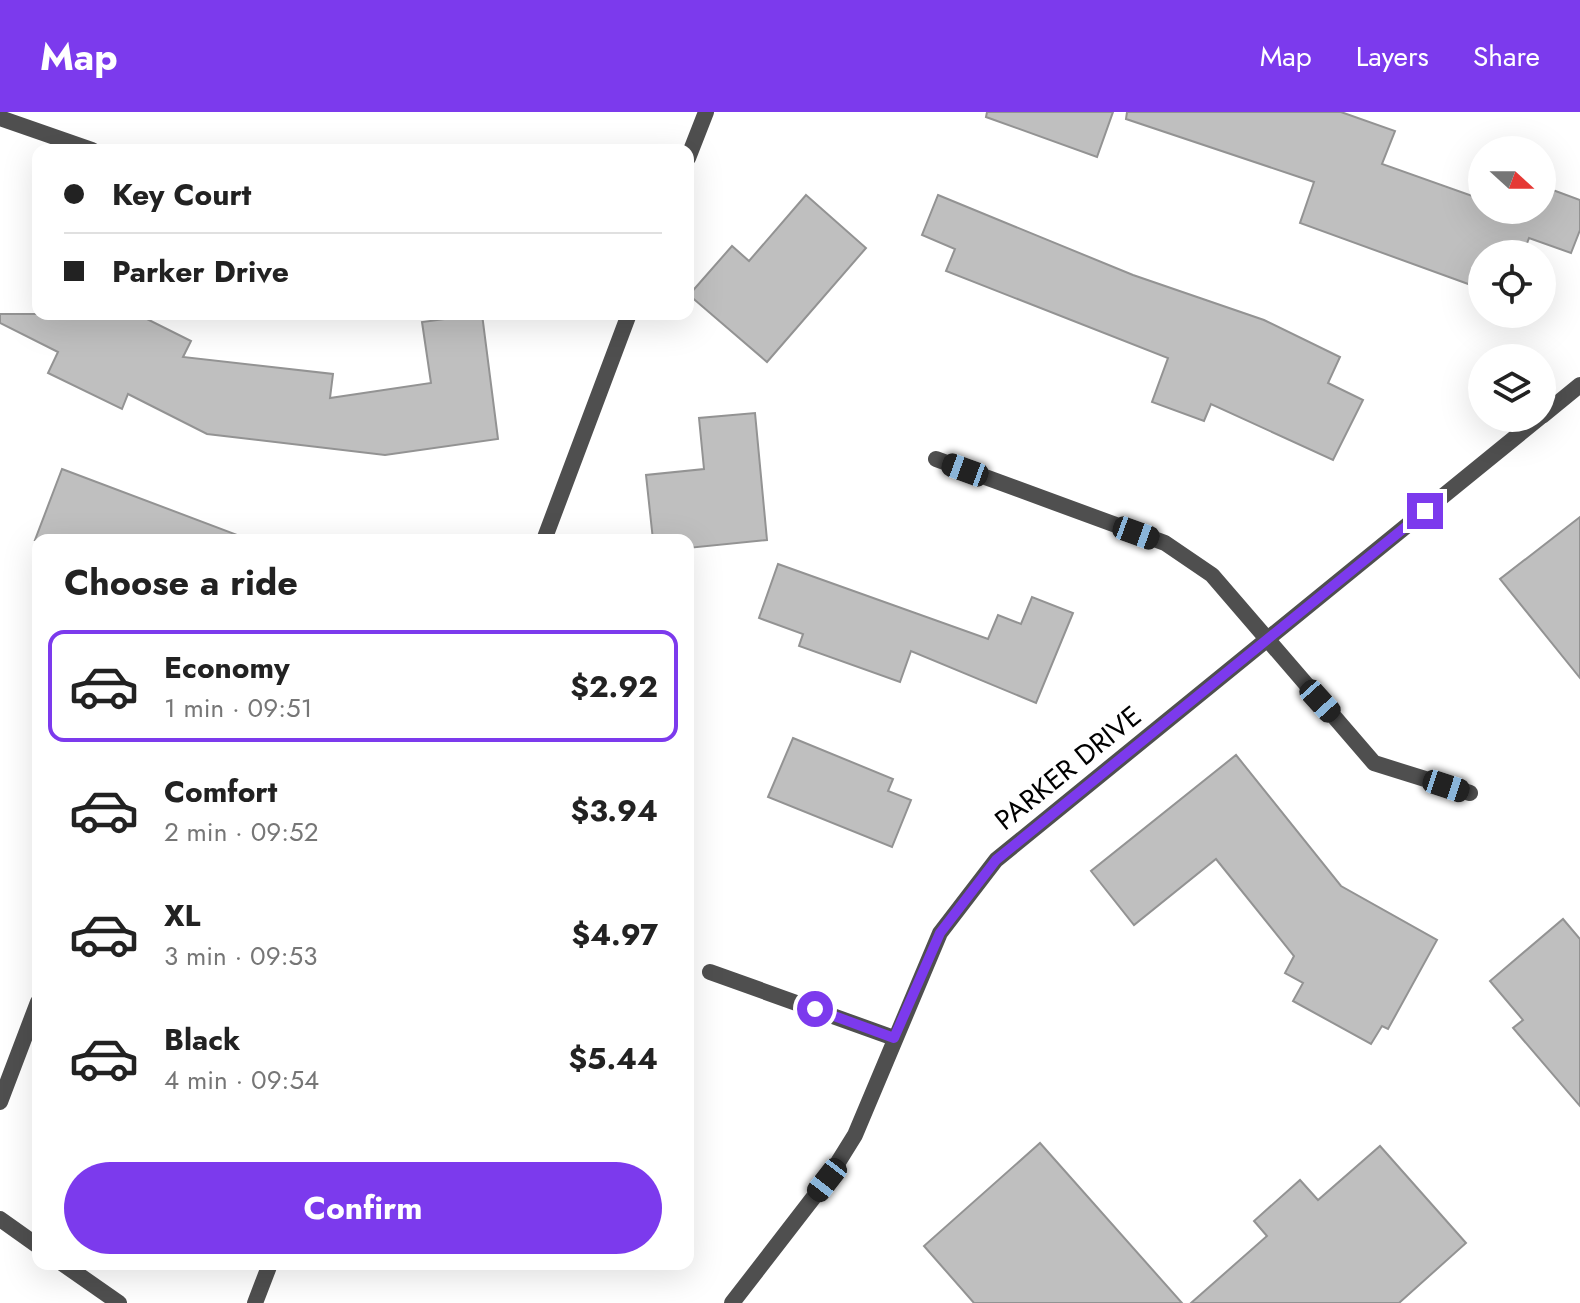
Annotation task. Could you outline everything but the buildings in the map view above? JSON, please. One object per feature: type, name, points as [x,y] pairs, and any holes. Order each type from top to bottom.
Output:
[{"type":"street","points":[[693,144],[706,112]]},
{"type":"street","points":[[0,118],[75,144]]},
{"type":"street","points":[[546,534],[627,320]]},
{"type":"street","name":"PARKER DRIVE","points":[[1556,404],[1580,385]]},
{"type":"street","name":"PARKER DRIVE","points":[[732,1303],[827,1180],[848,1147],[940,933],[996,860],[1522,432]]},
{"type":"street","points":[[936,459],[1165,543],[1212,575],[1374,763],[1470,793]]},
{"type":"street","points":[[710,972],[894,1038]]},
{"type":"street","points":[[0,1102],[32,1018]]},
{"type":"street","points":[[0,1219],[32,1242]]},
{"type":"street","points":[[72,1270],[119,1303]]},
{"type":"street","points":[[255,1303],[268,1270]]},
{"type":"route","points":[[815,1009],[894,1038],[940,933],[996,860],[1425,511]]}]
